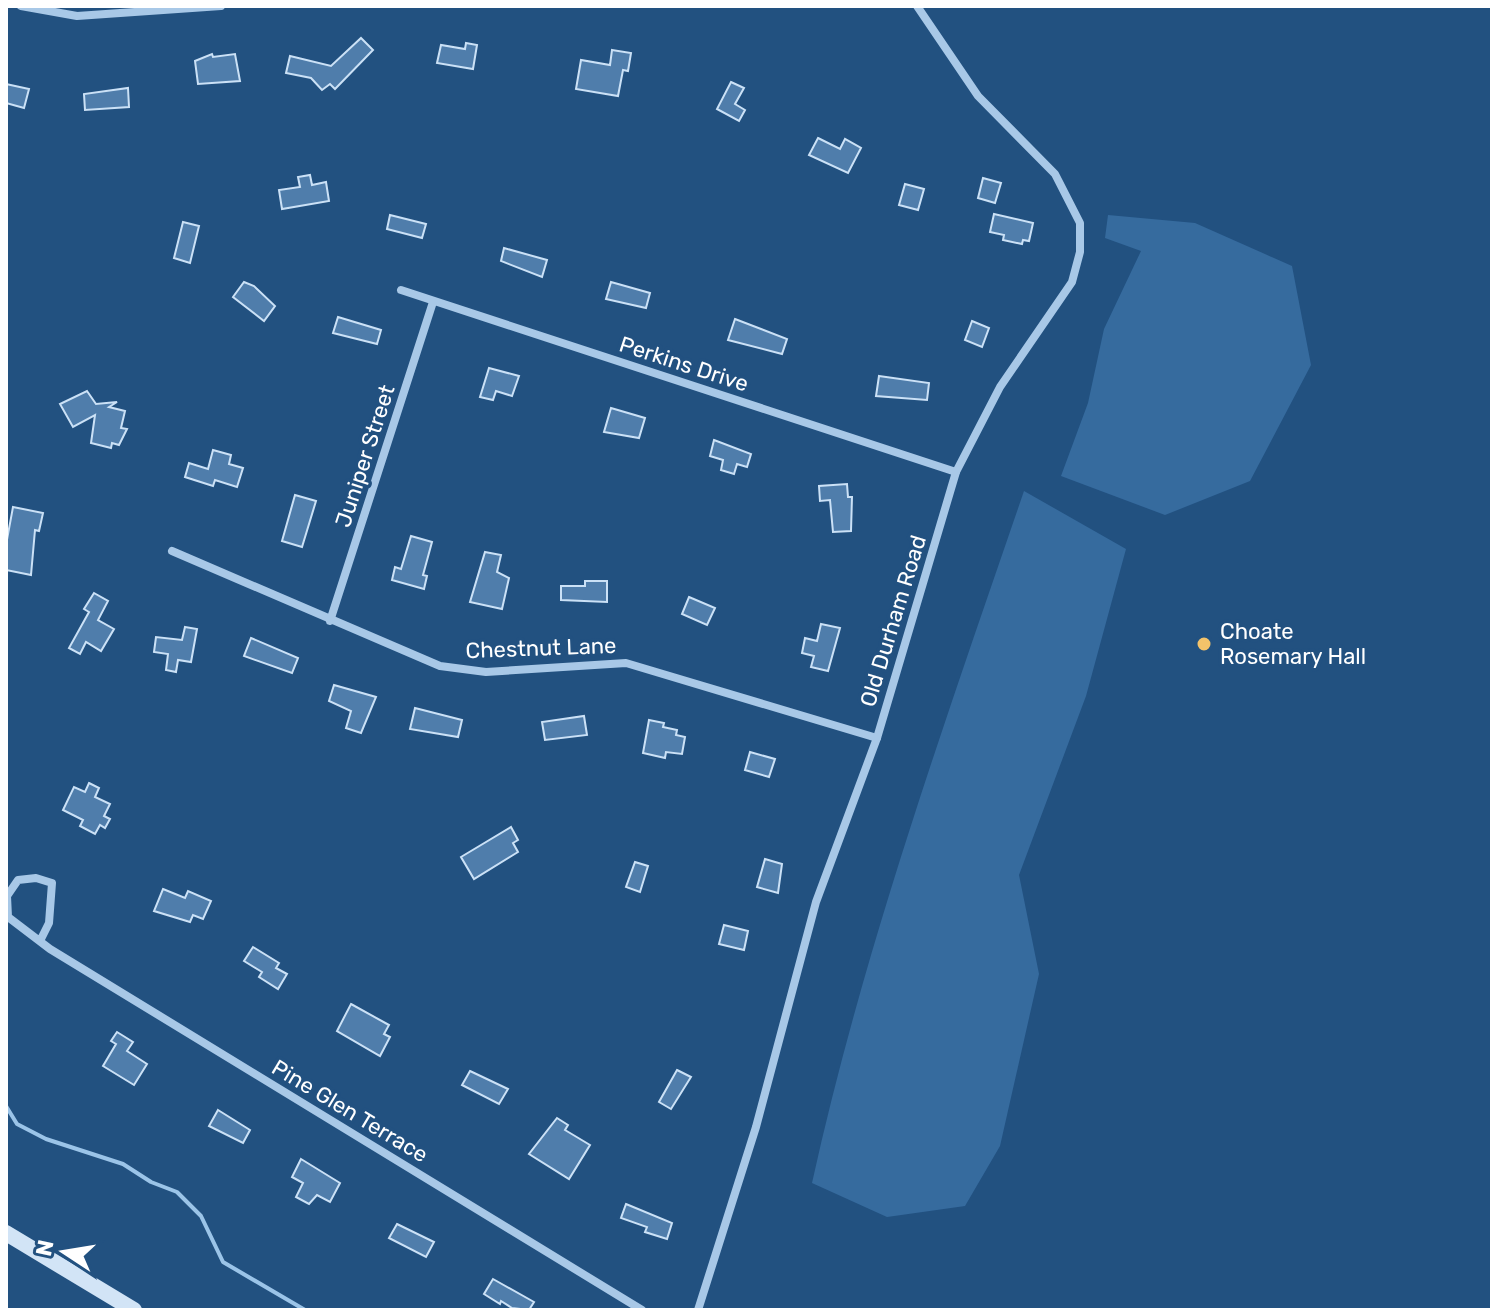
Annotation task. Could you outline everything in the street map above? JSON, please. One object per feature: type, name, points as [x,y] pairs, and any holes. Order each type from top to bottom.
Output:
[{"type":"main road","points":[[6,1233],[134,1310]]},
{"type":"street","points":[[21,6],[77,16],[221,6]]},
{"type":"street","name":"Old Durham Road","points":[[698,1310],[756,1127],[816,902],[877,738],[956,472],[1000,387],[1072,282],[1080,252],[1080,223],[1055,174],[978,96],[917,6]]},
{"type":"street","name":"Perkins Drive","points":[[401,290],[956,472]]},
{"type":"street","name":"Juniper Street","points":[[330,621],[433,302]]},
{"type":"street","name":"Chestnut Lane","points":[[172,551],[440,666],[486,672],[626,663],[877,738]]},
{"type":"street","name":"Pine Glen Terrace","points":[[40,941],[49,923],[52,883],[36,878],[18,880],[7,896],[8,917],[40,941],[642,1310]]},
{"type":"shaded area","points":[[1108,215],[1195,223],[1292,266],[1311,365],[1250,481],[1165,515],[1061,476],[1088,403],[1104,329],[1141,251],[1105,238]]},
{"type":"shaded area","points":[[1024,491],[1126,549],[1086,696],[1019,875],[1039,974],[1000,1146],[965,1206],[887,1217],[812,1183],[881,920]]},
{"type":"building","points":[[361,38],[373,50],[335,89],[330,84],[322,90],[311,78],[286,73],[290,56],[331,66]]},
{"type":"building","points":[[466,43],[477,45],[473,69],[437,63],[441,45],[465,49]]},
{"type":"building","points":[[612,50],[631,53],[628,71],[623,70],[618,96],[576,89],[581,60],[610,65]]},
{"type":"building","points":[[212,54],[213,57],[235,54],[240,81],[198,84],[195,61]]},
{"type":"building","points":[[731,82],[744,88],[735,104],[745,110],[739,121],[717,109]]},
{"type":"building","points":[[6,84],[29,89],[24,108],[6,103]]},
{"type":"building","points":[[128,88],[129,107],[85,110],[84,94]]},
{"type":"building","points":[[818,138],[840,149],[845,139],[861,148],[848,173],[809,155]]},
{"type":"building","points":[[310,175],[312,185],[326,182],[329,201],[282,209],[279,190],[300,187],[298,177]]},
{"type":"building","points":[[983,178],[1001,183],[995,203],[978,198]]},
{"type":"building","points":[[905,184],[924,189],[918,210],[899,205]]},
{"type":"building","points":[[994,214],[1033,223],[1029,241],[1023,240],[1022,244],[1003,240],[1004,235],[990,232]]},
{"type":"building","points":[[390,215],[426,224],[422,238],[387,229]]},
{"type":"building","points":[[183,222],[199,226],[190,263],[174,258]]},
{"type":"building","points":[[504,248],[547,260],[542,277],[501,261]]},
{"type":"building","points":[[244,282],[254,286],[275,306],[264,321],[233,297]]},
{"type":"building","points":[[611,282],[650,293],[646,308],[606,299]]},
{"type":"building","points":[[338,317],[381,330],[377,344],[333,333]]},
{"type":"building","points":[[735,319],[787,339],[782,354],[728,340]]},
{"type":"building","points":[[972,321],[989,328],[982,347],[965,340]]},
{"type":"building","points":[[489,368],[519,376],[512,396],[496,391],[493,400],[480,397]]},
{"type":"building","points":[[879,376],[929,383],[927,400],[876,396]]},
{"type":"building","points":[[87,391],[96,404],[117,402],[109,407],[125,411],[121,428],[127,429],[119,445],[112,443],[111,448],[91,443],[95,415],[73,427],[60,404]]},
{"type":"building","points":[[611,408],[645,418],[639,438],[604,432]]},
{"type":"building","points":[[714,440],[751,454],[747,467],[737,464],[734,474],[721,470],[723,460],[710,456]]},
{"type":"building","points":[[213,450],[231,455],[229,464],[243,468],[237,487],[215,480],[213,486],[185,477],[189,463],[208,469]]},
{"type":"building","points":[[847,484],[848,497],[852,497],[851,531],[833,532],[830,500],[820,501],[819,486]]},
{"type":"building","points":[[295,495],[316,501],[302,547],[282,541]]},
{"type":"building","points":[[13,507],[43,513],[39,531],[35,530],[31,575],[6,570],[6,545]]},
{"type":"building","points":[[411,536],[432,542],[423,575],[427,576],[424,589],[392,580],[395,567],[401,569]]},
{"type":"building","points":[[485,552],[501,555],[497,572],[509,578],[502,609],[470,602]]},
{"type":"building","points":[[585,581],[607,581],[607,602],[561,600],[561,586],[585,586]]},
{"type":"building","points":[[94,593],[108,601],[98,620],[114,629],[101,651],[86,642],[80,654],[69,648],[89,612],[84,609]]},
{"type":"building","points":[[689,597],[715,608],[707,625],[682,614]]},
{"type":"building","points":[[821,624],[840,628],[828,671],[811,667],[814,656],[802,653],[805,638],[817,641]]},
{"type":"building","points":[[185,627],[197,629],[191,662],[178,660],[176,672],[166,670],[168,654],[154,652],[156,637],[182,640]]},
{"type":"building","points":[[251,638],[298,658],[292,673],[244,656]]},
{"type":"building","points":[[334,685],[376,697],[361,733],[346,728],[351,711],[329,701]]},
{"type":"building","points":[[415,708],[462,720],[458,737],[410,729]]},
{"type":"building","points":[[584,716],[587,735],[545,740],[542,722]]},
{"type":"building","points":[[649,720],[664,723],[663,727],[677,730],[676,735],[685,737],[682,754],[666,752],[665,758],[643,753]]},
{"type":"building","points":[[750,752],[775,759],[769,777],[745,770]]},
{"type":"building","points":[[89,783],[99,788],[95,797],[110,804],[104,816],[110,819],[105,828],[100,825],[95,834],[80,826],[83,820],[63,810],[74,787],[85,792]]},
{"type":"building","points":[[511,827],[518,840],[513,843],[518,852],[474,879],[461,857]]},
{"type":"building","points":[[765,859],[782,864],[778,893],[757,887]]},
{"type":"building","points":[[635,862],[648,866],[640,892],[626,887]]},
{"type":"building","points":[[163,889],[185,898],[188,891],[211,901],[203,919],[193,915],[190,922],[154,911]]},
{"type":"building","points":[[724,925],[748,931],[744,950],[719,944]]},
{"type":"building","points":[[253,947],[279,963],[276,968],[287,974],[278,989],[259,977],[262,972],[244,961]]},
{"type":"building","points":[[351,1004],[389,1025],[384,1034],[390,1037],[380,1056],[337,1031]]},
{"type":"building","points":[[117,1032],[133,1042],[127,1051],[147,1064],[134,1085],[103,1066],[116,1044],[111,1041]]},
{"type":"building","points":[[677,1070],[691,1077],[671,1109],[659,1102]]},
{"type":"building","points":[[470,1071],[508,1089],[499,1104],[462,1085]]},
{"type":"building","points":[[218,1110],[250,1130],[243,1143],[209,1126]]},
{"type":"building","points":[[557,1118],[568,1125],[565,1130],[590,1145],[569,1179],[529,1154]]},
{"type":"building","points":[[301,1159],[340,1183],[330,1202],[317,1195],[309,1204],[296,1197],[303,1183],[292,1177]]},
{"type":"building","points":[[626,1204],[672,1223],[667,1239],[645,1232],[647,1227],[621,1218]]},
{"type":"building","points":[[397,1224],[434,1242],[426,1257],[389,1238]]},
{"type":"building","points":[[493,1279],[534,1302],[529,1310],[512,1308],[501,1301],[500,1304],[484,1294]]},
{"type":"waterway","points":[[6,1106],[17,1124],[46,1139],[123,1164],[151,1182],[177,1192],[201,1216],[223,1262],[305,1310]]},
{"type":"place","name":"Choate Rosemary Hall","points":[[1204,644]]}]
